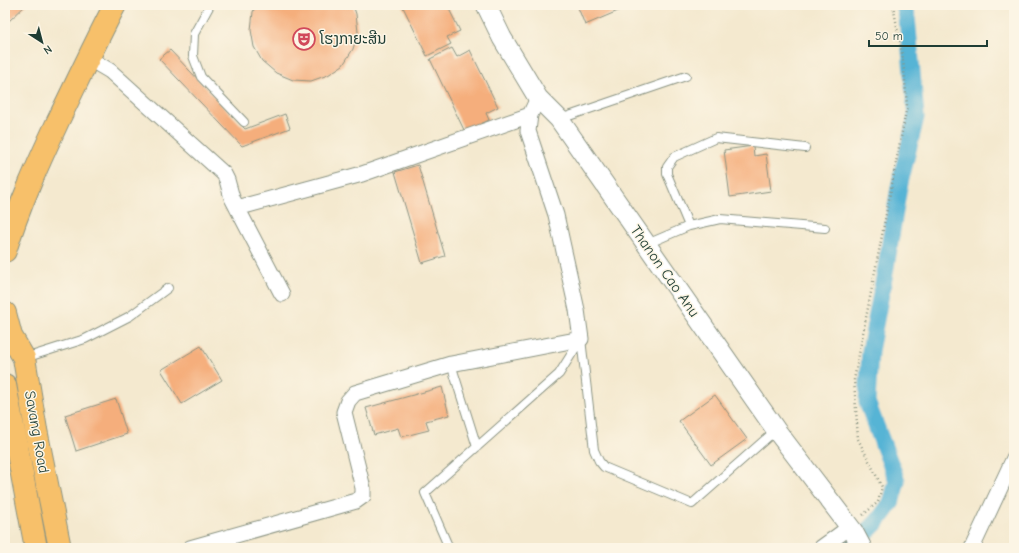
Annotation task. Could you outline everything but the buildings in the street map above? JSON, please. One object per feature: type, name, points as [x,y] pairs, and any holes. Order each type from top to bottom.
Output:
[{"type":"main road","points":[[5,251],[10,217],[115,5]]},
{"type":"main road","name":"Savang Road","points":[[5,313],[13,348],[36,430],[60,548]]},
{"type":"main road","name":"Savang Road","points":[[5,385],[36,548]]},
{"type":"street","name":"Thanon Cao Anu","points":[[486,5],[502,38],[538,98],[559,119],[776,430],[852,529],[862,548]]},
{"type":"street","points":[[88,58],[110,71],[224,174],[232,198],[282,294]]},
{"type":"street","points":[[190,548],[356,501],[363,496],[363,488],[344,412],[348,401],[355,393],[451,364],[581,339],[577,310],[556,215],[528,131],[530,115],[538,98]]},
{"type":"street","points":[[237,208],[362,174],[530,115]]},
{"type":"street","points":[[972,548],[1014,458]]},
{"type":"street","points":[[821,548],[852,529]]},
{"type":"lane","points":[[210,5],[194,34],[193,56],[201,77],[244,122]]},
{"type":"lane","points":[[559,119],[686,76]]},
{"type":"lane","points":[[689,226],[667,174],[667,167],[674,157],[716,138],[805,148]]},
{"type":"lane","points":[[647,244],[689,226],[720,219],[825,228]]},
{"type":"lane","points":[[13,348],[85,339],[130,316],[168,288]]},
{"type":"lane","points":[[581,339],[594,450],[599,461],[604,467],[692,504],[776,430]]},
{"type":"lane","points":[[449,548],[425,493],[559,374],[581,339]]},
{"type":"lane","points":[[451,364],[477,447]]},
{"type":"path","points":[[852,529],[878,502],[882,487],[858,439],[854,380],[907,106],[903,58],[893,5]]},
{"type":"waterway","points":[[851,548],[877,522],[891,503],[897,481],[867,402],[870,351],[899,187],[916,117],[907,17],[904,5]]},
{"type":"place","name":"ໂຮງກາຍະສີນ","points":[[304,39]]}]
